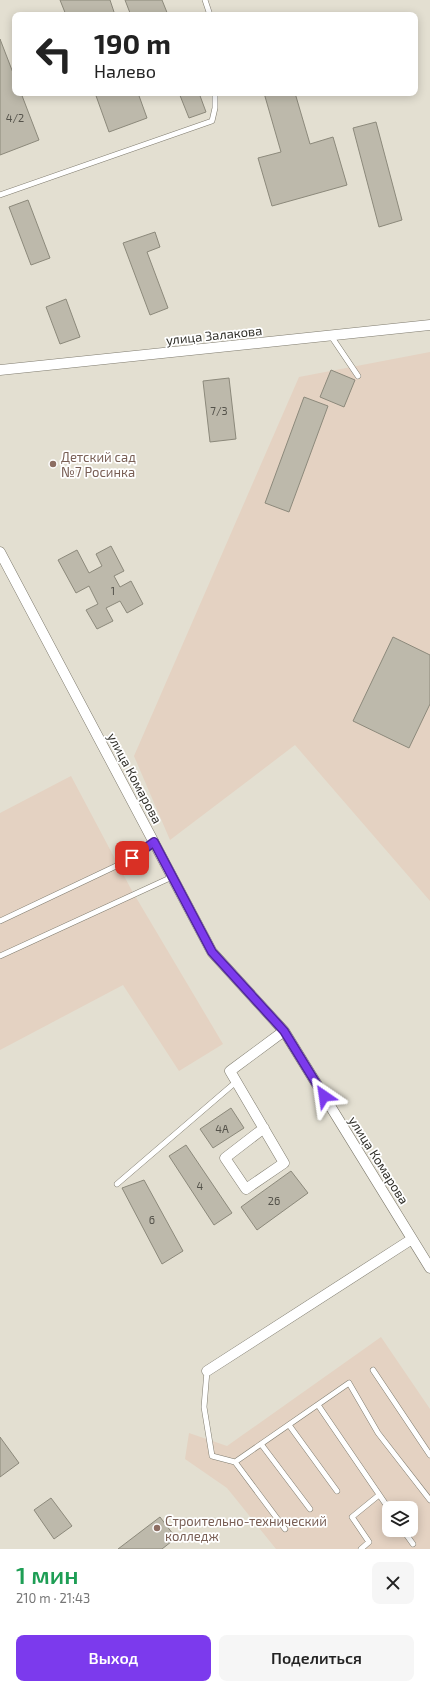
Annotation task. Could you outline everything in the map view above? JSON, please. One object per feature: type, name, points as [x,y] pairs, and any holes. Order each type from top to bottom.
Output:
[{"type":"street","name":"улица Залакова","points":[[0,370],[430,325]]},
{"type":"street","name":"улица Комарова","points":[[1,557],[212,952],[284,1031],[430,1268]]},
{"type":"street","points":[[264,1128],[225,1158],[246,1189],[284,1163],[264,1128],[237,1081],[230,1071],[284,1031]]},
{"type":"street","points":[[207,1371],[412,1238]]},
{"type":"lane","points":[[205,0],[209,12]]},
{"type":"lane","points":[[0,195],[212,121],[215,108],[215,96]]},
{"type":"lane","points":[[331,336],[358,376]]},
{"type":"lane","points":[[0,921],[132,858],[154,842]]},
{"type":"lane","points":[[0,956],[172,877]]},
{"type":"lane","points":[[117,1184],[237,1081]]},
{"type":"lane","points":[[373,1370],[430,1455]]},
{"type":"lane","points":[[207,1371],[204,1407],[212,1456],[235,1462],[285,1529]]},
{"type":"lane","points":[[235,1462],[349,1383],[378,1433],[430,1500]]},
{"type":"lane","points":[[318,1405],[383,1501]]},
{"type":"lane","points":[[288,1425],[337,1491]]},
{"type":"lane","points":[[261,1444],[310,1509]]},
{"type":"lane","points":[[361,1549],[369,1542],[352,1517],[379,1495]]},
{"type":"lane","points":[[408,1537],[413,1544]]},
{"type":"shaded area","points":[[430,352],[430,901],[295,745],[170,840],[134,756],[299,377]]},
{"type":"shaded area","points":[[71,776],[131,889],[223,1044],[179,1071],[123,985],[0,1050],[0,813]]},
{"type":"shaded area","points":[[381,1337],[430,1409],[430,1549],[276,1549],[227,1488],[185,1459],[189,1433],[227,1446]]},
{"type":"building","points":[[60,0],[110,0],[114,12],[65,12]]},
{"type":"building","points":[[125,0],[162,0],[167,12],[130,12]]},
{"type":"building","points":[[0,39],[12,70],[12,96],[22,96],[39,140],[0,155]]},
{"type":"building","points":[[96,96],[139,96],[147,118],[109,132]]},
{"type":"building","points":[[180,96],[200,96],[206,112],[189,118]]},
{"type":"building","points":[[265,96],[296,96],[310,144],[333,137],[347,185],[272,206],[258,158],[281,152]]},
{"type":"building","points":[[376,122],[402,220],[379,227],[353,128]]},
{"type":"building","points":[[28,200],[50,258],[31,265],[9,207]]},
{"type":"building","points":[[155,232],[160,247],[147,252],[168,308],[150,315],[123,243]]},
{"type":"building","points":[[66,299],[80,337],[60,344],[46,307]]},
{"type":"building","points":[[331,370],[355,380],[344,407],[320,397]]},
{"type":"building","points":[[229,378],[236,439],[210,442],[203,381]]},
{"type":"building","points":[[304,397],[328,406],[289,512],[265,503]]},
{"type":"building","points":[[111,546],[124,571],[114,576],[120,587],[131,581],[143,604],[127,613],[120,601],[106,608],[113,621],[97,629],[86,610],[98,604],[89,586],[76,593],[58,560],[77,550],[89,573],[102,566],[96,554]]},
{"type":"building","points":[[393,637],[430,655],[430,704],[409,748],[353,721]]},
{"type":"building","points":[[231,1108],[244,1128],[213,1148],[200,1129]]},
{"type":"building","points":[[186,1145],[232,1213],[214,1225],[169,1156]]},
{"type":"building","points":[[291,1171],[308,1193],[257,1230],[241,1207]]},
{"type":"building","points":[[144,1180],[183,1251],[162,1264],[122,1188]]},
{"type":"building","points":[[0,1437],[19,1463],[0,1477]]},
{"type":"building","points":[[51,1498],[72,1526],[54,1539],[34,1510]]},
{"type":"building","name":"Строительно-технический колледж","points":[[160,1517],[176,1538],[162,1549],[118,1549]]},
{"type":"place","name":"Детский сад №7 Росинка","points":[[53,464]]},
{"type":"place","name":"Строительно-технический колледж","points":[[157,1528]]},
{"type":"route","points":[[132,858],[154,842],[212,952],[284,1031],[324,1096]]}]
